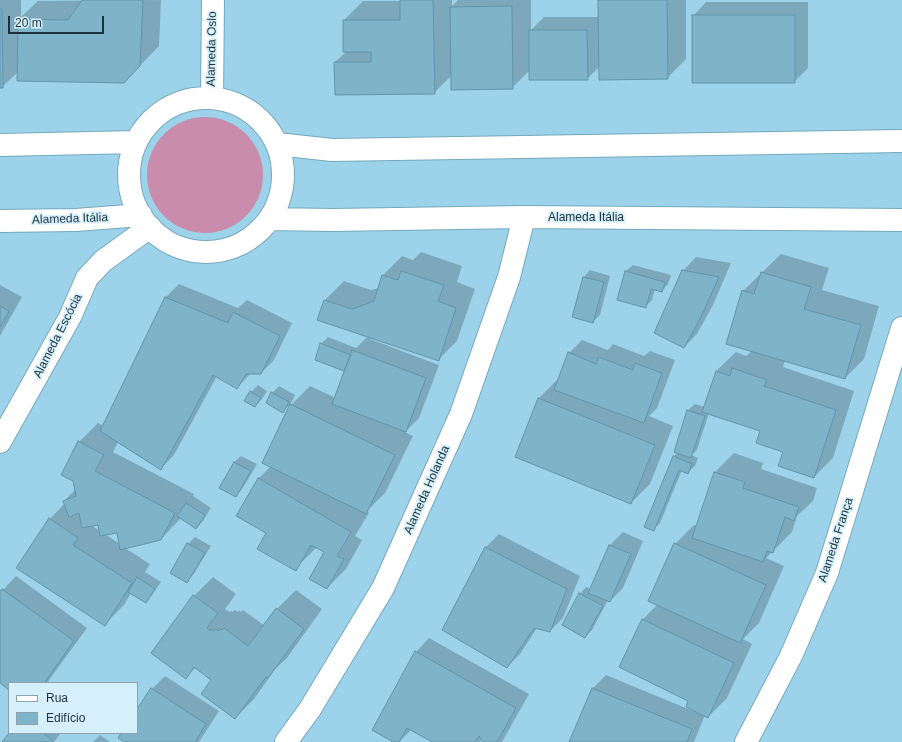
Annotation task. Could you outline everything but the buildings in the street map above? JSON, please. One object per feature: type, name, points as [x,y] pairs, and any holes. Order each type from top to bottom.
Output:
[{"type":"street","name":"Alameda Oslo","points":[[212,98],[213,0]]},
{"type":"street","points":[[212,98],[232,102],[251,112],[266,126],[277,144],[282,163],[283,182],[279,202],[270,219],[257,234],[241,245],[222,251],[202,253],[182,249],[164,240],[145,221],[131,192],[130,167],[136,142],[150,123],[167,108],[189,100],[212,98]]},
{"type":"street","points":[[277,144],[332,150],[902,140]]},
{"type":"street","points":[[0,145],[136,142]]},
{"type":"street","name":"Alameda Itália","points":[[270,219],[333,220],[524,217],[902,220]]},
{"type":"street","name":"Alameda Holanda","points":[[286,742],[310,709],[383,588],[461,414],[509,277],[524,217]]},
{"type":"street","name":"Alameda Itália","points":[[0,221],[145,221]]},
{"type":"street","name":"Alameda Escócia","points":[[0,442],[70,317],[87,278],[103,260],[145,221]]},
{"type":"street","name":"Alameda França","points":[[746,742],[791,656],[827,573],[902,328]]},
{"type":"shaded area","points":[[205,117],[216,118],[227,122],[246,134],[258,153],[262,164],[262,186],[258,197],[246,216],[227,228],[216,232],[205,233],[194,232],[183,228],[164,216],[152,197],[148,186],[147,175],[148,164],[152,153],[164,134],[183,122],[194,118]]}]
